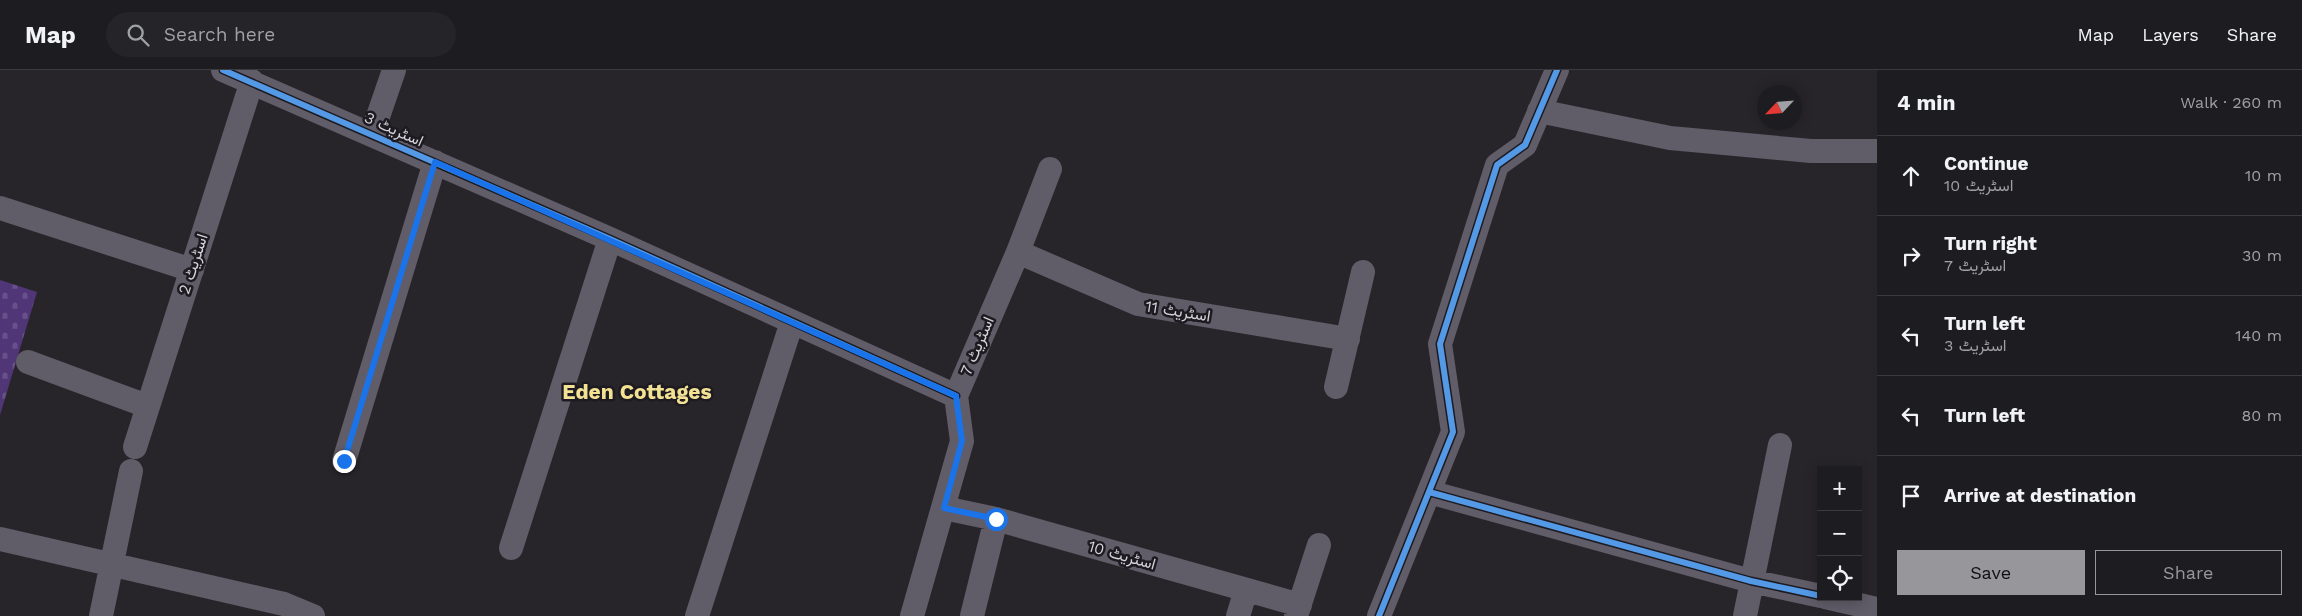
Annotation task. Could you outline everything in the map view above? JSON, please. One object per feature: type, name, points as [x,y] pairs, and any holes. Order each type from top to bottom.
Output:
[{"type":"street","points":[[372,134],[394,70]]},
{"type":"street","points":[[1379,616],[1453,432],[1440,344],[1497,165],[1525,145],[1557,70]]},
{"type":"street","name":"اسٹریٹ 3","points":[[235,75],[610,239],[956,396]]},
{"type":"street","name":"اسٹریٹ 2","points":[[135,448],[192,270],[235,75]]},
{"type":"street","points":[[1539,111],[1670,138],[1811,151],[1877,151]]},
{"type":"street","points":[[344,461],[435,162]]},
{"type":"street","name":"اسٹریٹ 7","points":[[912,616],[962,441],[956,396],[1018,252],[1050,169]]},
{"type":"street","points":[[0,208],[192,270]]},
{"type":"street","points":[[511,548],[610,239]]},
{"type":"street","name":"اسٹریٹ 11","points":[[1018,252],[1138,304],[1348,339]]},
{"type":"street","points":[[1336,387],[1363,272]]},
{"type":"street","points":[[697,616],[792,322]]},
{"type":"street","points":[[28,362],[147,406]]},
{"type":"street","points":[[1745,616],[1780,445]]},
{"type":"street","points":[[102,616],[131,470]]},
{"type":"street","points":[[1429,492],[1752,581],[1817,595]]},
{"type":"street","name":"اسٹریٹ 10","points":[[944,508],[996,519],[1246,590],[1298,610]]},
{"type":"street","points":[[972,616],[996,519]]},
{"type":"street","points":[[0,539],[284,604],[313,616]]},
{"type":"street","points":[[1298,610],[1319,545]]},
{"type":"street","points":[[1238,616],[1246,590]]},
{"type":"street","points":[[1842,601],[1877,609]]},
{"type":"green space","points":[[0,280],[37,292],[0,415]]},
{"type":"cycle path","points":[[223,70],[610,239],[956,396]]},
{"type":"cycle path","points":[[1379,616],[1453,432],[1440,344],[1497,165],[1525,145],[1557,70]]},
{"type":"cycle path","points":[[1429,492],[1751,581],[1817,595]]},
{"type":"district","name":"Eden Cottages","points":[[637,391]]},
{"type":"route","points":[[344,461],[435,162],[956,396],[962,441],[944,508],[996,519]]}]
